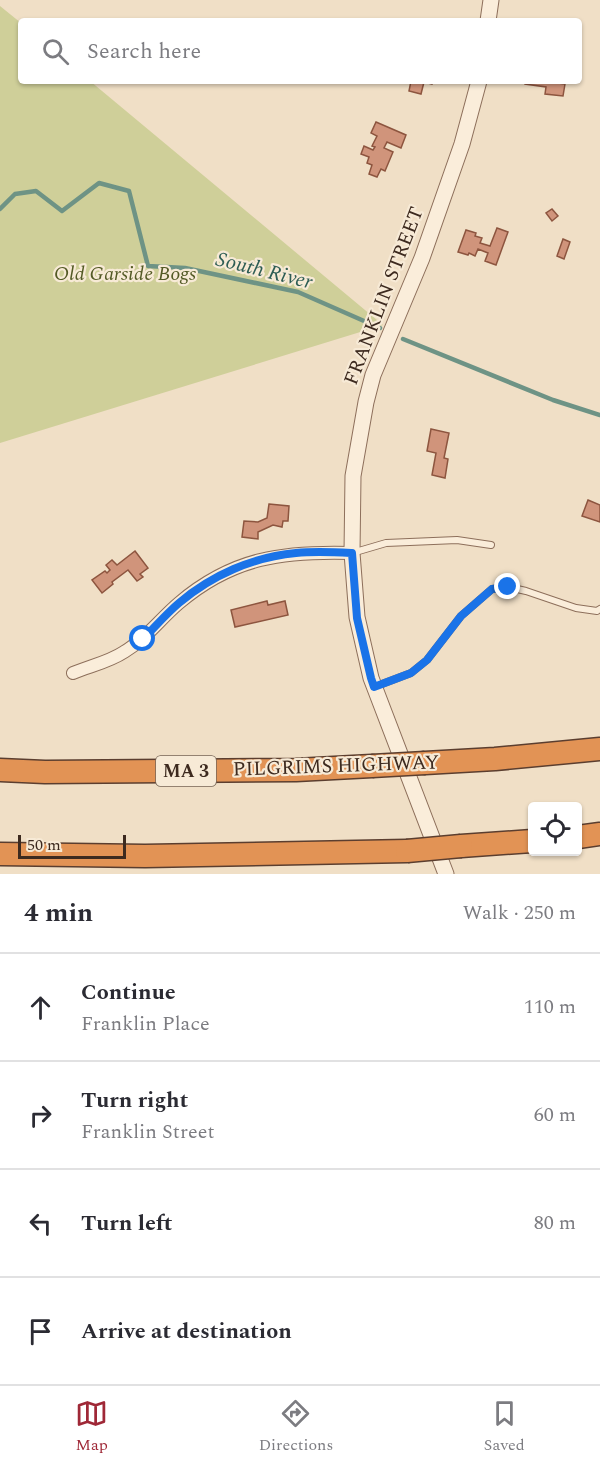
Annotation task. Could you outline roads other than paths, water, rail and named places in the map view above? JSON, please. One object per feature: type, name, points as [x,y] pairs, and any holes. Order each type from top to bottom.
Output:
[{"type":"highway","name":"PILGRIMS HIGHWAY","points":[[0,770],[45,772],[296,770],[495,759],[600,749]]},
{"type":"highway","points":[[582,836],[600,834]]},
{"type":"highway","points":[[0,854],[145,856],[407,851],[528,841]]},
{"type":"street","points":[[488,18],[490,0]]},
{"type":"street","name":"FRANKLIN STREET","points":[[446,874],[371,678],[357,618],[352,553],[353,476],[373,375],[433,227],[462,144],[478,84]]},
{"type":"street","points":[[73,673],[123,653],[143,639],[178,603],[216,577],[237,567],[294,553],[352,553]]},
{"type":"lane","points":[[352,553],[386,543],[457,540],[491,545]]},
{"type":"lane","points":[[374,687],[411,673],[427,660],[461,616],[492,589],[508,587],[576,608],[597,611],[600,609]]},
{"type":"waterway","name":"South River","points":[[0,209],[15,194],[36,191],[62,211],[99,183],[129,191],[148,266],[185,268],[298,292],[380,328]]},
{"type":"waterway","name":"South River","points":[[403,339],[553,400],[600,415]]},
{"type":"park label","name":"Old Garside Bogs","points":[[125,274]]}]
